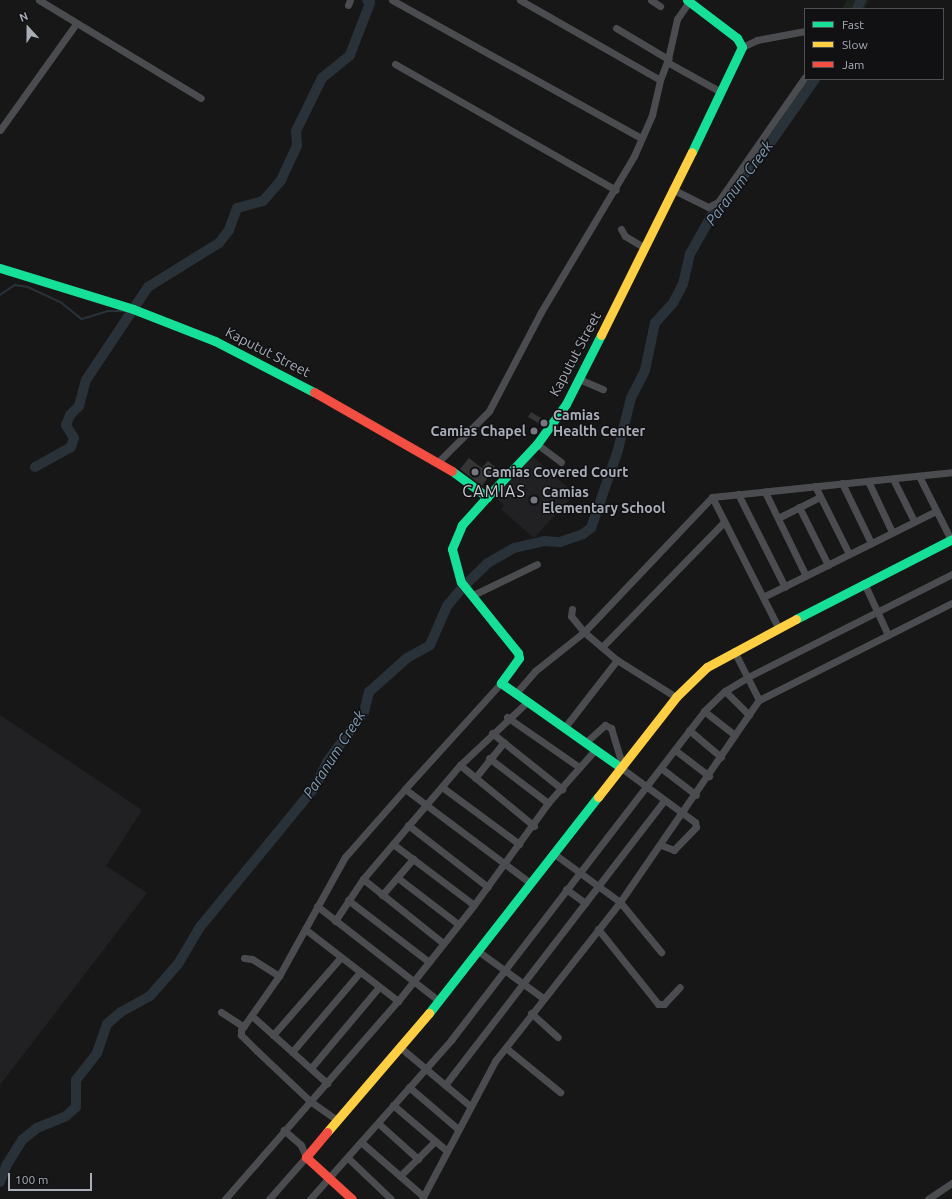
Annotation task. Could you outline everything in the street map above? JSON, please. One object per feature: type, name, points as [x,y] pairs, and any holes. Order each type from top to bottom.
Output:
[{"type":"street","points":[[39,0],[76,24],[201,98]]},
{"type":"street","points":[[392,0],[641,138]]},
{"type":"street","points":[[520,0],[660,80]]},
{"type":"street","points":[[651,0],[660,6]]},
{"type":"street","points":[[437,463],[489,411],[541,312],[616,190],[652,116],[660,80],[667,61],[677,19],[688,1],[737,38],[742,46],[758,40],[804,31]]},
{"type":"street","points":[[0,130],[76,24]]},
{"type":"street","points":[[616,28],[667,61],[721,92]]},
{"type":"street","name":"Kaputut Street","points":[[0,268],[128,307],[268,367],[437,463],[487,497],[537,444],[580,379],[646,248],[672,189],[721,92],[742,46]]},
{"type":"street","points":[[395,64],[616,190]]},
{"type":"street","points":[[672,189],[708,207],[718,202],[804,78]]},
{"type":"street","points":[[621,229],[625,236],[646,248]]},
{"type":"street","points":[[580,379],[603,389]]},
{"type":"street","points":[[537,444],[561,462]]},
{"type":"street","points":[[516,693],[535,671],[584,632],[712,497],[952,472]]},
{"type":"street","points":[[269,1199],[336,1120],[401,1048],[439,1002],[621,765],[676,696],[706,667],[734,650],[864,583],[952,540],[919,476]]},
{"type":"street","points":[[893,479],[914,521]]},
{"type":"street","points":[[868,481],[892,532]]},
{"type":"street","points":[[842,484],[871,543]]},
{"type":"street","points":[[815,486],[849,554]]},
{"type":"street","points":[[764,492],[806,576]]},
{"type":"street","points":[[738,494],[785,587]]},
{"type":"street","points":[[336,1120],[311,1102],[241,1035],[244,1027],[279,976],[345,857],[501,683],[519,658],[518,653],[461,582],[454,562],[454,541],[462,525],[487,497]]},
{"type":"street","points":[[712,497],[764,597],[778,628]]},
{"type":"street","points":[[778,518],[820,497]]},
{"type":"street","points":[[799,507],[828,565]]},
{"type":"street","points":[[764,597],[936,511]]},
{"type":"street","points":[[602,646],[724,522]]},
{"type":"street","points":[[471,594],[538,564]]},
{"type":"street","points":[[312,1198],[451,1040],[704,711],[725,691],[748,678],[952,574]]},
{"type":"street","points":[[864,583],[888,635]]},
{"type":"street","points":[[361,1142],[423,1198],[484,1078],[543,998],[620,902],[683,814],[760,700],[952,602]]},
{"type":"street","points":[[572,609],[571,616],[584,632],[617,660],[676,696]]},
{"type":"street","points":[[734,650],[760,700]]},
{"type":"street","points":[[565,726],[617,660]]},
{"type":"street","points":[[501,683],[527,702],[565,726],[594,751],[621,765],[664,801],[695,822],[696,827],[674,850],[661,845]]},
{"type":"street","points":[[725,691],[749,715]]},
{"type":"street","points":[[335,921],[363,879],[460,765],[508,717],[527,702]]},
{"type":"street","points":[[704,711],[735,735]]},
{"type":"street","points":[[508,717],[579,767]]},
{"type":"street","points":[[585,743],[606,725],[610,728],[621,765]]},
{"type":"street","points":[[689,730],[721,757]]},
{"type":"street","points":[[492,733],[562,789]]},
{"type":"street","points":[[475,778],[489,758],[504,742]]},
{"type":"street","points":[[675,750],[709,776]]},
{"type":"street","points":[[225,1199],[398,1001],[488,887],[504,863],[534,826],[548,804],[594,751]]},
{"type":"street","points":[[489,758],[548,804]]},
{"type":"street","points":[[460,765],[534,826]]},
{"type":"street","points":[[661,768],[696,795]]},
{"type":"street","points":[[442,787],[519,844]]},
{"type":"street","points":[[405,789],[425,806],[530,883]]},
{"type":"street","points":[[445,1085],[525,984],[585,903],[600,888],[664,801]]},
{"type":"street","points":[[408,825],[488,887]]},
{"type":"street","points":[[393,844],[474,905]]},
{"type":"street","points":[[553,853],[620,902],[661,952]]},
{"type":"street","points":[[382,895],[413,859]]},
{"type":"street","points":[[398,878],[458,924]]},
{"type":"street","points":[[363,879],[443,943]]},
{"type":"street","points":[[566,889],[585,903]]},
{"type":"street","points":[[348,900],[429,962]]},
{"type":"street","points":[[317,906],[439,1002]]},
{"type":"street","points":[[305,929],[398,1001]]},
{"type":"street","points":[[598,929],[658,1004],[664,1004],[680,987]]},
{"type":"street","points":[[478,951],[543,998]]},
{"type":"street","points":[[273,1035],[341,957]]},
{"type":"street","points":[[244,958],[252,959],[279,976]]},
{"type":"street","points":[[292,1052],[360,972]]},
{"type":"street","points":[[311,1068],[379,987]]},
{"type":"street","points":[[221,1012],[244,1027]]},
{"type":"street","points":[[532,1013],[558,1037]]},
{"type":"street","points":[[252,1016],[327,1083]]},
{"type":"street","points":[[401,1048],[470,1106]]},
{"type":"street","points":[[506,1048],[560,1092]]},
{"type":"street","points":[[409,1087],[458,1129]]},
{"type":"street","points":[[393,1105],[447,1151]]},
{"type":"street","points":[[378,1123],[418,1159]]},
{"type":"street","points":[[284,1130],[301,1145],[306,1157],[352,1199]]},
{"type":"street","points":[[400,1176],[435,1141]]},
{"type":"street","points":[[348,1158],[392,1199]]},
{"type":"street","points":[[928,1199],[952,1183]]},
{"type":"shaded area","points":[[847,0],[869,0],[865,8],[843,8]]},
{"type":"shaded area","points":[[804,74],[804,80],[818,80],[796,115],[781,114]]},
{"type":"shaded area","name":"Camias Elementary School","points":[[530,454],[575,494],[534,538],[501,509],[504,505],[492,495]]},
{"type":"shaded area","points":[[0,715],[142,810],[106,866],[147,893],[0,1085]]},
{"type":"building","points":[[531,412],[546,421],[543,426],[528,417]]},
{"type":"building","name":"Camias Covered Court","points":[[469,458],[482,468],[488,461],[495,467],[482,486],[460,469]]},
{"type":"waterway","points":[[35,467],[71,447],[74,438],[66,425],[70,415],[79,406],[86,380],[148,287],[219,243],[229,230],[237,208],[263,201],[281,180],[297,145],[296,131],[322,78],[350,55],[370,3],[367,0]]},
{"type":"waterway","name":"Paranum Creek","points":[[857,8],[861,0]]},
{"type":"waterway","name":"Paranum Creek","points":[[0,1182],[6,1166],[22,1140],[37,1128],[66,1116],[76,1107],[76,1080],[97,1053],[107,1024],[121,1012],[150,996],[178,964],[200,927],[315,787],[327,762],[364,712],[369,692],[407,658],[430,645],[447,606],[464,586],[488,563],[514,548],[544,541],[560,542],[583,534],[591,528],[618,450],[631,398],[645,370],[655,323],[673,303],[683,284],[690,254],[712,215],[771,142],[814,80]]},
{"type":"waterway","points":[[0,295],[15,285],[28,287],[62,303],[82,319],[108,311],[126,311]]},
{"type":"traffic: fast","points":[[687,0],[737,38],[742,47],[692,152]]},
{"type":"traffic: fast","points":[[0,268],[133,309],[215,341],[314,392]]},
{"type":"traffic: fast","points":[[452,471],[487,497],[537,444],[566,404],[601,335]]},
{"type":"traffic: fast","points":[[487,497],[462,525],[452,549],[461,582],[518,653],[519,658],[501,683],[620,767]]},
{"type":"traffic: fast","points":[[796,619],[952,539]]},
{"type":"traffic: fast","points":[[429,1013],[598,797]]},
{"type":"traffic: slow","points":[[601,335],[692,152]]},
{"type":"traffic: slow","points":[[598,797],[676,697],[707,667],[796,619]]},
{"type":"traffic: slow","points":[[327,1132],[429,1013]]},
{"type":"traffic: jam","points":[[314,392],[452,471]]},
{"type":"traffic: jam","points":[[327,1132],[306,1157],[352,1199]]},
{"type":"place","name":"Camias Health Center","points":[[544,423]]},
{"type":"place","name":"Camias Chapel","points":[[534,431]]},
{"type":"place","name":"Camias Covered Court","points":[[475,472]]},
{"type":"place","name":"Camias Elementary School","points":[[534,500]]},
{"type":"district","name":"CAMIAS","points":[[494,491]]}]
